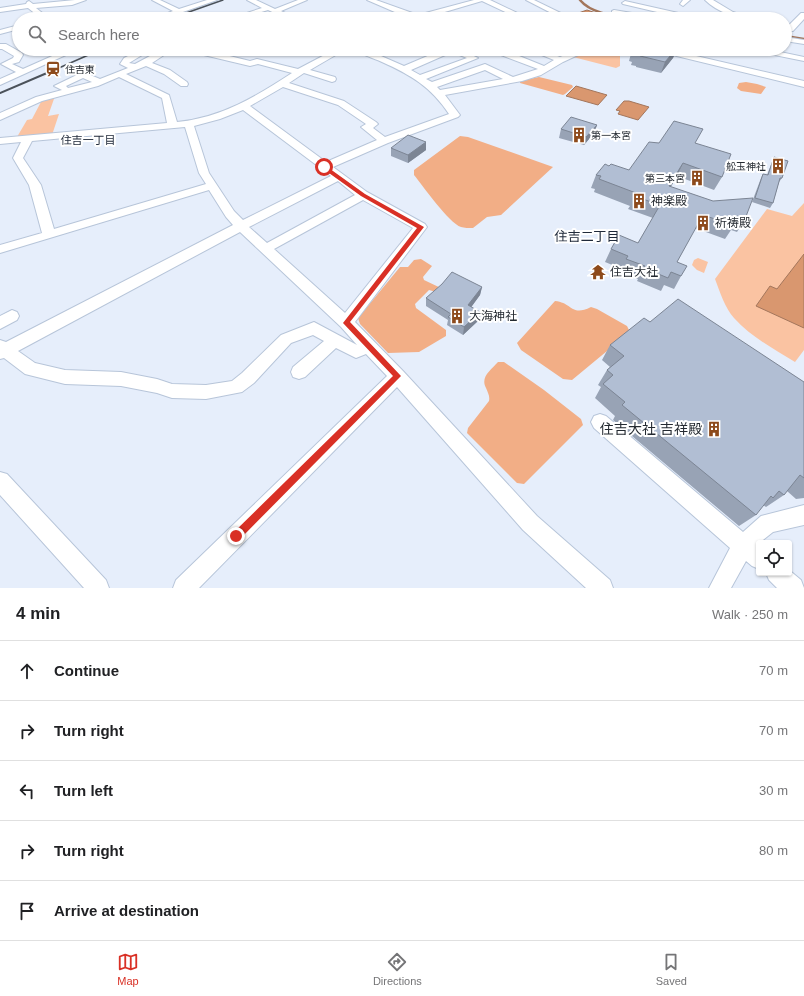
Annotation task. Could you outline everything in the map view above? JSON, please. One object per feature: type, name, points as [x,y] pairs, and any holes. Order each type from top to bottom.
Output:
[{"type":"street","points":[[0,10],[29,4],[72,4],[83,0]]},
{"type":"street","points":[[155,0],[179,11]]},
{"type":"street","points":[[176,12],[214,0]]},
{"type":"street","points":[[250,0],[276,12]]},
{"type":"street","points":[[262,12],[304,0]]},
{"type":"street","points":[[370,0],[401,12]]},
{"type":"street","points":[[434,12],[464,6],[480,0]]},
{"type":"street","points":[[485,0],[511,12]]},
{"type":"street","points":[[529,0],[554,12]]},
{"type":"street","points":[[708,0],[728,12]]},
{"type":"street","points":[[614,12],[626,1],[669,12]]},
{"type":"street","points":[[453,2],[464,6]]},
{"type":"street","points":[[29,4],[38,12]]},
{"type":"street","points":[[792,27],[802,18]]},
{"type":"street","points":[[0,32],[12,29]]},
{"type":"street","points":[[792,40],[804,42]]},
{"type":"street","points":[[0,46],[12,51]]},
{"type":"street","points":[[18,56],[16,60],[5,64],[22,72]]},
{"type":"street","points":[[0,82],[59,56]]},
{"type":"street","points":[[135,56],[127,60],[124,64],[135,67]]},
{"type":"street","points":[[0,117],[39,100],[100,82],[146,63],[158,56]]},
{"type":"street","points":[[222,56],[250,64],[257,61],[332,79]]},
{"type":"street","points":[[0,141],[172,126],[206,120],[244,106],[300,71],[329,56]]},
{"type":"street","points":[[324,167],[384,141],[455,115],[434,90],[404,70],[374,56]]},
{"type":"street","points":[[404,70],[436,56]]},
{"type":"street","points":[[418,79],[474,58],[469,56]]},
{"type":"street","points":[[512,56],[545,69]]},
{"type":"street","points":[[549,56],[560,60]]},
{"type":"street","points":[[434,90],[512,80],[538,73],[570,56]]},
{"type":"street","points":[[685,56],[804,84]]},
{"type":"street","points":[[760,74],[771,56]]},
{"type":"street","points":[[792,56],[804,59]]},
{"type":"street","points":[[146,63],[167,72],[184,84]]},
{"type":"street","points":[[434,90],[485,67],[512,80]]},
{"type":"street","points":[[120,74],[166,97],[172,126]]},
{"type":"street","points":[[70,91],[58,86],[83,75],[100,82]]},
{"type":"street","points":[[281,83],[341,103],[373,124],[366,126],[384,141]]},
{"type":"street","points":[[244,106],[363,195],[421,227],[346,323]]},
{"type":"street","points":[[189,124],[204,173],[230,214],[369,346],[398,376],[530,523],[602,588]]},
{"type":"street","points":[[28,139],[18,158],[35,186],[49,235]]},
{"type":"street","points":[[338,177],[2,350],[30,369],[65,377],[121,379],[157,386],[172,391],[206,392],[236,387],[248,378],[286,339],[314,328],[356,352],[369,346]]},
{"type":"street","points":[[0,250],[212,186]]},
{"type":"street","points":[[267,248],[363,195]]},
{"type":"street","points":[[300,372],[335,340]]},
{"type":"street","points":[[184,588],[398,376]]},
{"type":"street","points":[[600,422],[756,556]]},
{"type":"street","points":[[0,481],[98,588]]},
{"type":"street","points":[[720,588],[743,545],[768,523],[804,516]]},
{"type":"street","points":[[779,576],[793,588]]},
{"type":"shaded area","points":[[587,10],[593,12],[581,12]]},
{"type":"shaded area","points":[[620,56],[620,66],[616,68],[573,57]]},
{"type":"shaded area","points":[[539,77],[572,85],[573,87],[563,95],[520,83],[520,81]]},
{"type":"shaded area","points":[[746,82],[766,87],[761,94],[741,91],[737,88],[739,83]]},
{"type":"shaded area","points":[[576,86],[607,95],[598,105],[566,96]]},
{"type":"shaded area","points":[[55,96],[48,116],[59,114],[52,135],[17,137],[27,120],[32,119],[42,100]]},
{"type":"shaded area","points":[[624,101],[649,107],[638,120],[618,114],[620,111],[616,110]]},
{"type":"shaded area","points":[[460,136],[468,137],[553,167],[501,215],[487,217],[473,228],[461,227],[443,212],[414,175],[414,170]]},
{"type":"shaded area","points":[[804,203],[804,350],[795,362],[755,337],[734,318],[725,305],[715,279],[767,209],[792,216]]},
{"type":"shaded area","points":[[804,254],[804,328],[756,306],[770,286],[777,289]]},
{"type":"shaded area","points":[[698,258],[708,262],[704,273],[697,270],[692,265],[694,260]]},
{"type":"shaded area","points":[[421,259],[432,266],[423,277],[424,280],[466,300],[429,290],[415,304],[416,308],[446,330],[446,336],[419,352],[388,353],[360,324],[358,318],[400,267],[408,267],[414,260]]},
{"type":"shaded area","points":[[555,301],[561,302],[579,311],[591,307],[597,309],[627,326],[630,332],[572,380],[563,379],[521,350],[517,343]]},
{"type":"shaded area","points":[[498,362],[504,362],[544,390],[581,419],[583,425],[524,484],[517,483],[467,433],[468,428],[489,401],[484,380],[487,374]]},
{"type":"building","points":[[640,56],[670,56],[665,62]]},
{"type":"building","points":[[571,117],[597,125],[586,137],[561,129]]},
{"type":"building","points":[[674,121],[703,129],[695,143],[731,154],[722,177],[683,163],[669,186],[713,201],[753,198],[745,219],[737,216],[733,225],[703,215],[677,262],[687,266],[681,276],[671,272],[668,278],[644,268],[645,266],[626,259],[628,256],[611,249],[619,235],[638,243],[660,205],[634,196],[636,193],[599,179],[601,176],[596,175],[605,164],[609,166],[611,164],[629,170],[649,142],[659,143]]},
{"type":"building","points":[[408,135],[426,142],[408,155],[391,148]]},
{"type":"building","points":[[774,157],[788,161],[782,178],[780,178],[773,203],[755,198],[763,174],[768,175]]},
{"type":"building","points":[[452,272],[482,287],[468,305],[480,312],[464,327],[448,317],[451,314],[426,298],[442,284]]},
{"type":"building","name":"住吉大社 吉祥殿","points":[[678,299],[804,382],[804,478],[800,475],[784,495],[779,491],[773,498],[771,496],[756,515],[622,405],[625,402],[603,384],[613,375],[607,370],[624,356],[610,345],[644,318],[650,322]]},
{"type":"waterway","points":[[580,0],[591,9],[599,12]]},
{"type":"waterway","points":[[792,37],[804,39]]},
{"type":"railway","points":[[189,12],[223,0]]},
{"type":"railway","points":[[52,71],[86,56]]},
{"type":"railway","points":[[0,93],[54,70]]},
{"type":"place","name":"住吉東","points":[[53,69]]},
{"type":"place","name":"第一本宮","points":[[579,135]]},
{"type":"place","name":"舩玉神社","points":[[778,166]]},
{"type":"place","name":"第三本宮","points":[[697,178]]},
{"type":"place","name":"神楽殿","points":[[639,201]]},
{"type":"place","name":"祈祷殿","points":[[703,223]]},
{"type":"place","name":"住吉大社","points":[[598,272]]},
{"type":"place","name":"大海神社","points":[[457,316]]},
{"type":"place","name":"住吉大社 吉祥殿","points":[[714,429]]},
{"type":"district","name":"住吉一丁目","points":[[88,140]]},
{"type":"district","name":"住吉二丁目","points":[[587,236]]},
{"type":"route","points":[[236,536],[398,376],[346,323],[421,227],[363,195],[324,167]]}]
